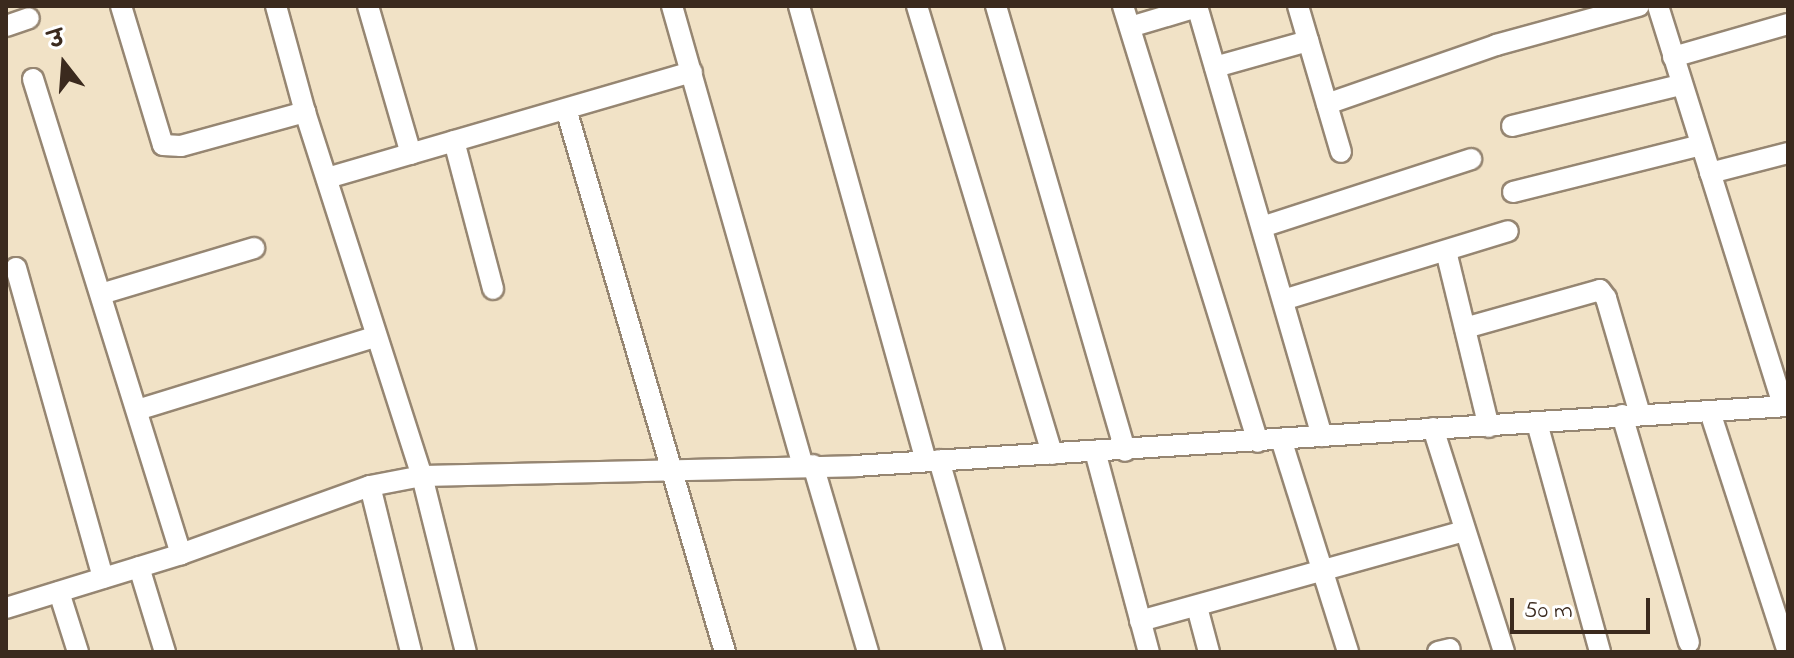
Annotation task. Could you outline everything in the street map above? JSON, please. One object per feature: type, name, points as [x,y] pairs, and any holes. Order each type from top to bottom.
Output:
[{"type":"street","points":[[121,6],[163,145],[181,146],[305,112]]},
{"type":"street","points":[[276,6],[305,112],[422,476],[466,652]]},
{"type":"street","points":[[368,6],[411,154]]},
{"type":"street","points":[[672,6],[808,465],[868,652]]},
{"type":"street","points":[[799,6],[933,460],[994,652]]},
{"type":"street","points":[[917,6],[1052,454]]},
{"type":"street","points":[[996,6],[1125,451]]},
{"type":"street","points":[[1123,6],[1258,442]]},
{"type":"street","points":[[1130,27],[1197,6],[1322,436]]},
{"type":"street","points":[[1298,6],[1341,152]]},
{"type":"street","points":[[1327,104],[1496,45],[1639,6]]},
{"type":"street","points":[[6,608],[181,554],[370,486],[422,476],[855,466],[1786,406],[1680,85],[1658,6]]},
{"type":"street","points":[[6,26],[29,18]]},
{"type":"street","points":[[1673,57],[1788,24]]},
{"type":"street","points":[[1215,67],[1308,41]]},
{"type":"street","points":[[327,178],[692,72]]},
{"type":"street","points":[[33,79],[181,554]]},
{"type":"street","points":[[1512,126],[1680,85]]},
{"type":"street","points":[[566,109],[725,652]]},
{"type":"street","points":[[454,141],[493,289]]},
{"type":"street","points":[[1513,192],[1701,145]]},
{"type":"street","points":[[1710,173],[1788,153]]},
{"type":"street","points":[[1262,227],[1471,159]]},
{"type":"street","points":[[1283,300],[1508,231]]},
{"type":"street","points":[[101,294],[254,248]]},
{"type":"street","points":[[1446,251],[1489,427]]},
{"type":"street","points":[[16,268],[103,578]]},
{"type":"street","points":[[1465,328],[1600,290],[1606,298],[1631,415],[1689,642]]},
{"type":"street","points":[[137,410],[375,337]]},
{"type":"street","points":[[1710,412],[1788,652]]},
{"type":"street","points":[[1537,423],[1600,652]]},
{"type":"street","points":[[1433,428],[1504,652]]},
{"type":"street","points":[[1281,439],[1348,652]]},
{"type":"street","points":[[1095,451],[1149,652]]},
{"type":"street","points":[[370,486],[411,652]]},
{"type":"street","points":[[1140,621],[1465,531]]},
{"type":"street","points":[[139,567],[165,652]]},
{"type":"street","points":[[59,592],[78,652]]},
{"type":"street","points":[[1197,607],[1209,652]]}]
